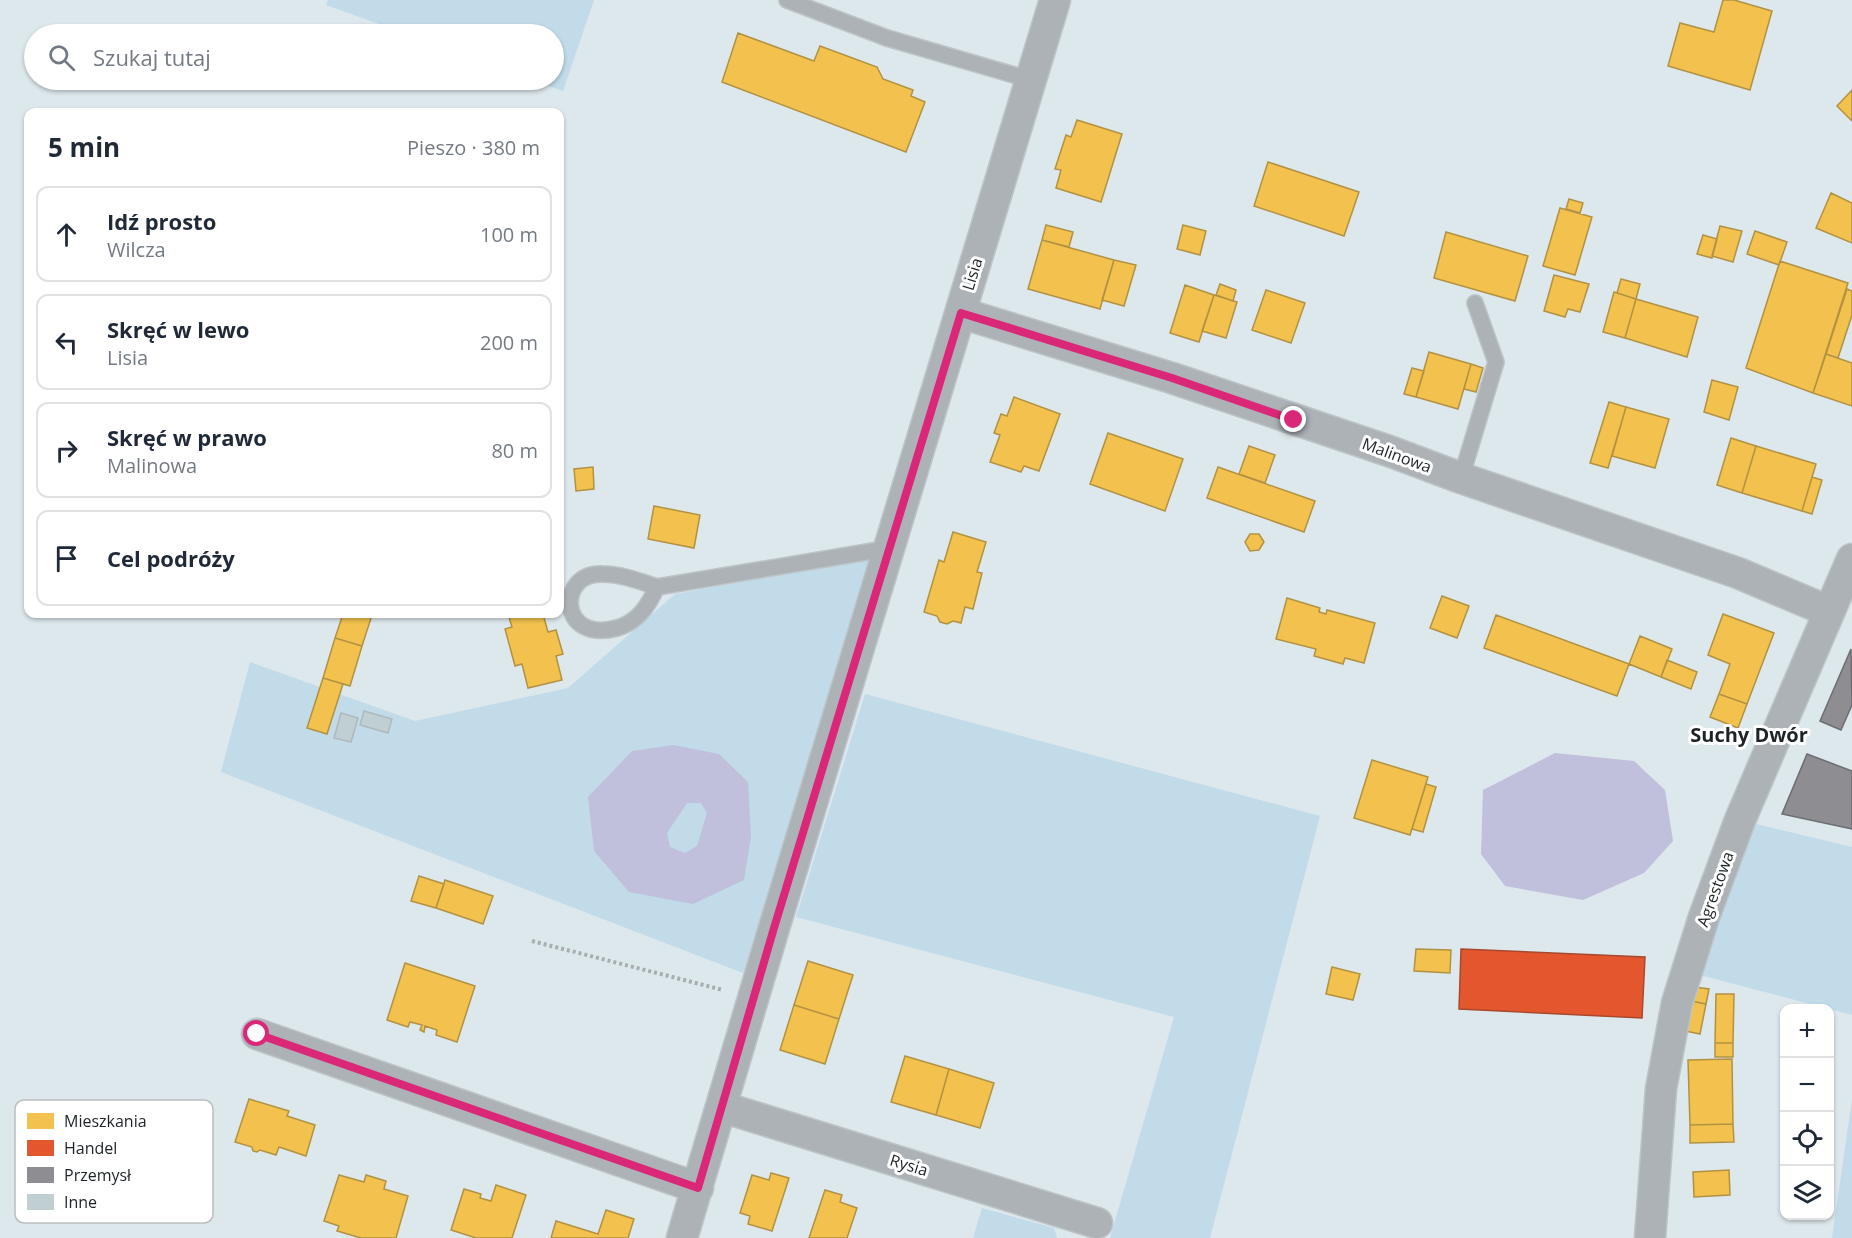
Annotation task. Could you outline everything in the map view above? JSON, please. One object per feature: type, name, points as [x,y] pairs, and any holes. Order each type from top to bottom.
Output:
[{"type":"street","name":"Lisia","points":[[682,1238],[1055,0]]},
{"type":"street","name":"Malinowa","points":[[961,313],[1172,378],[1389,451],[1738,573],[1828,611]]},
{"type":"street","name":"Agrestowa","points":[[1650,1238],[1662,1089],[1677,1003],[1704,917],[1740,820],[1852,559]]},
{"type":"street","points":[[257,1034],[698,1188]]},
{"type":"street","name":"Rysia","points":[[722,1107],[1097,1223]]},
{"type":"lane","points":[[787,0],[887,38],[1030,80]]},
{"type":"lane","points":[[1461,478],[1496,363],[1475,303]]},
{"type":"lane","points":[[657,587],[650,603],[630,625],[602,632],[585,628],[573,616],[568,602],[573,589],[585,578],[600,573],[628,577],[657,587],[891,548]]},
{"type":"path","points":[[532,941],[754,998]]},
{"type":"shaded area","points":[[328,0],[594,0],[564,88],[564,24],[379,24],[326,5]]},
{"type":"shaded area","points":[[878,557],[770,910],[743,973],[221,772],[250,662],[415,721],[568,688],[675,594]]},
{"type":"shaded area","points":[[865,694],[1320,816],[1210,1238],[1110,1238],[1174,1017],[796,917]]},
{"type":"shaded area","points":[[673,745],[719,754],[748,782],[751,837],[744,880],[693,904],[629,892],[594,851],[588,797],[632,751]],"holes":[[[687,803],[701,803],[707,813],[697,846],[685,853],[670,847],[667,833]]]},
{"type":"shaded area","points":[[1555,753],[1634,761],[1665,790],[1673,841],[1644,873],[1583,900],[1505,886],[1481,854],[1483,790]]},
{"type":"shaded area","points":[[1740,820],[1852,847],[1852,1015],[1834,1010],[1834,1004],[1810,1004],[1688,972]]},
{"type":"shaded area","points":[[1852,1099],[1852,1238],[1832,1238]]},
{"type":"shaded area","points":[[982,1208],[1054,1228],[1057,1238],[973,1238]]},
{"type":"building: Mieszkania","points":[[1723,0],[1734,0],[1772,11],[1750,90],[1668,66],[1680,23],[1714,32]]},
{"type":"building: Mieszkania","points":[[738,33],[814,61],[820,46],[877,67],[883,79],[913,90],[911,96],[925,102],[906,152],[722,82]]},
{"type":"building: Mieszkania","points":[[1852,90],[1852,121],[1837,106]]},
{"type":"building: Mieszkania","points":[[1077,120],[1122,134],[1101,202],[1056,188],[1061,170],[1055,169],[1066,135],[1071,137]]},
{"type":"building: Mieszkania","points":[[1268,162],[1359,192],[1344,236],[1254,206]]},
{"type":"building: Mieszkania","points":[[1831,193],[1852,203],[1852,243],[1816,228]]},
{"type":"building: Mieszkania","points":[[1569,199],[1583,203],[1580,213],[1566,209]]},
{"type":"building: Mieszkania","points":[[1560,208],[1592,217],[1575,275],[1543,266]]},
{"type":"building: Mieszkania","points":[[1046,225],[1073,232],[1069,247],[1042,240]]},
{"type":"building: Mieszkania","points":[[1183,225],[1206,231],[1200,255],[1177,249]]},
{"type":"building: Mieszkania","points":[[1720,226],[1742,231],[1733,262],[1712,256]]},
{"type":"building: Mieszkania","points":[[1755,231],[1787,242],[1779,265],[1747,254]]},
{"type":"building: Mieszkania","points":[[1446,232],[1528,256],[1515,301],[1434,278]]},
{"type":"building: Mieszkania","points":[[1703,235],[1717,239],[1712,258],[1697,254]]},
{"type":"building: Mieszkania","points":[[1042,240],[1114,260],[1100,309],[1028,289]]},
{"type":"building: Mieszkania","points":[[1114,260],[1136,265],[1124,306],[1102,300]]},
{"type":"building: Mieszkania","points":[[1780,261],[1848,283],[1813,393],[1746,368]]},
{"type":"building: Mieszkania","points":[[1554,275],[1589,284],[1580,312],[1568,309],[1565,317],[1544,311]]},
{"type":"building: Mieszkania","points":[[1621,279],[1640,284],[1636,299],[1617,293]]},
{"type":"building: Mieszkania","points":[[1220,284],[1236,290],[1233,301],[1216,295]]},
{"type":"building: Mieszkania","points":[[1185,285],[1214,295],[1199,342],[1170,333]]},
{"type":"building: Mieszkania","points":[[1847,289],[1852,291],[1852,315],[1838,358],[1826,354]]},
{"type":"building: Mieszkania","points":[[1266,290],[1305,303],[1291,343],[1252,330]]},
{"type":"building: Mieszkania","points":[[1614,292],[1636,299],[1625,338],[1603,332]]},
{"type":"building: Mieszkania","points":[[1214,295],[1237,302],[1226,338],[1202,331]]},
{"type":"building: Mieszkania","points":[[1636,299],[1698,317],[1687,357],[1625,338]]},
{"type":"building: Mieszkania","points":[[1429,352],[1471,364],[1458,409],[1416,397]]},
{"type":"building: Mieszkania","points":[[1826,354],[1852,363],[1852,406],[1813,393]]},
{"type":"building: Mieszkania","points":[[1471,364],[1483,368],[1476,392],[1464,389]]},
{"type":"building: Mieszkania","points":[[1412,368],[1424,371],[1416,397],[1404,394]]},
{"type":"building: Mieszkania","points":[[1712,380],[1738,387],[1729,420],[1704,412]]},
{"type":"building: Mieszkania","points":[[1014,397],[1060,414],[1039,471],[1024,466],[1021,472],[990,462],[1000,435],[994,433],[1001,414],[1007,416]]},
{"type":"building: Mieszkania","points":[[1609,402],[1626,407],[1608,468],[1590,463]]},
{"type":"building: Mieszkania","points":[[1626,407],[1669,419],[1655,468],[1612,456]]},
{"type":"building: Mieszkania","points":[[1108,433],[1183,459],[1165,511],[1090,484]]},
{"type":"building: Mieszkania","points":[[1731,438],[1756,446],[1742,493],[1717,485]]},
{"type":"building: Mieszkania","points":[[1249,446],[1275,455],[1265,483],[1239,474]]},
{"type":"building: Mieszkania","points":[[1756,446],[1816,464],[1802,511],[1742,493]]},
{"type":"building: Mieszkania","points":[[593,467],[594,489],[576,491],[574,469]]},
{"type":"building: Mieszkania","points":[[1218,467],[1315,501],[1304,532],[1207,498]]},
{"type":"building: Mieszkania","points":[[1812,477],[1822,480],[1812,514],[1802,511]]},
{"type":"building: Mieszkania","points":[[654,506],[700,515],[694,548],[648,539]]},
{"type":"building: Mieszkania","points":[[953,532],[986,542],[977,572],[982,573],[973,609],[965,607],[961,623],[953,621],[947,624],[940,622],[937,616],[924,612],[939,560],[944,562]]},
{"type":"building: Mieszkania","points":[[1250,534],[1259,534],[1264,542],[1259,550],[1250,551],[1245,542]]},
{"type":"building: Mieszkania","points":[[1442,596],[1469,606],[1457,638],[1430,628]]},
{"type":"building: Mieszkania","points":[[1287,598],[1320,608],[1319,612],[1326,614],[1327,610],[1375,623],[1364,663],[1345,658],[1343,664],[1314,656],[1316,649],[1276,639]]},
{"type":"building: Mieszkania","points":[[1723,614],[1774,633],[1747,704],[1719,694],[1730,664],[1708,655]]},
{"type":"building: Mieszkania","points":[[1496,615],[1629,664],[1617,696],[1484,648]]},
{"type":"building: Mieszkania","points":[[342,618],[371,618],[362,646],[335,638]]},
{"type":"building: Mieszkania","points":[[509,618],[544,618],[548,632],[556,630],[563,654],[556,656],[562,680],[528,688],[522,664],[515,666],[505,629],[512,627]]},
{"type":"building: Mieszkania","points":[[1640,636],[1672,649],[1661,677],[1629,664]]},
{"type":"building: Mieszkania","points":[[335,638],[362,646],[350,686],[323,678]]},
{"type":"building: Mieszkania","points":[[1667,660],[1697,672],[1691,689],[1661,677]]},
{"type":"building: Mieszkania","points":[[323,678],[343,684],[327,734],[307,728]]},
{"type":"building: Mieszkania","points":[[1719,694],[1747,704],[1738,728],[1710,717]]},
{"type":"building: Mieszkania","points":[[1372,760],[1428,777],[1410,835],[1354,818]]},
{"type":"building: Mieszkania","points":[[1426,784],[1436,787],[1423,832],[1412,829]]},
{"type":"building: Mieszkania","points":[[419,876],[444,884],[436,908],[411,901]]},
{"type":"building: Mieszkania","points":[[445,880],[493,896],[483,924],[436,908]]},
{"type":"building: Mieszkania","points":[[1416,949],[1451,950],[1450,973],[1414,971]]},
{"type":"building: Mieszkania","points":[[808,961],[853,975],[839,1019],[794,1005]]},
{"type":"building: Mieszkania","points":[[405,963],[475,986],[457,1042],[436,1035],[437,1030],[425,1026],[424,1032],[420,1030],[422,1025],[410,1022],[408,1027],[387,1020]]},
{"type":"building: Mieszkania","points":[[1332,967],[1360,974],[1353,1000],[1326,994]]},
{"type":"building: Mieszkania","points":[[1694,987],[1709,989],[1706,1004],[1691,1001]]},
{"type":"building: Mieszkania","points":[[1716,994],[1734,994],[1733,1043],[1715,1043]]},
{"type":"building: Mieszkania","points":[[1691,1001],[1706,1004],[1700,1034],[1685,1031]]},
{"type":"building: Mieszkania","points":[[794,1005],[839,1019],[825,1064],[780,1050]]},
{"type":"building: Mieszkania","points":[[1715,1043],[1733,1043],[1733,1057],[1715,1057]]},
{"type":"building: Mieszkania","points":[[905,1056],[949,1069],[936,1115],[891,1102]]},
{"type":"building: Mieszkania","points":[[1732,1059],[1733,1124],[1690,1125],[1688,1060]]},
{"type":"building: Mieszkania","points":[[949,1069],[994,1083],[980,1128],[936,1115]]},
{"type":"building: Mieszkania","points":[[249,1099],[289,1111],[287,1116],[315,1125],[306,1156],[279,1147],[276,1155],[260,1150],[257,1152],[253,1151],[252,1147],[235,1142]]},
{"type":"building: Mieszkania","points":[[1733,1124],[1734,1142],[1690,1143],[1690,1125]]},
{"type":"building: Mieszkania","points":[[1729,1170],[1730,1195],[1694,1197],[1693,1172]]},
{"type":"building: Mieszkania","points":[[771,1173],[789,1178],[772,1231],[748,1224],[750,1216],[740,1213],[752,1175],[769,1180]]},
{"type":"building: Mieszkania","points":[[339,1175],[364,1182],[366,1175],[386,1181],[384,1189],[408,1196],[396,1238],[361,1238],[337,1231],[339,1226],[324,1221]]},
{"type":"building: Mieszkania","points":[[496,1185],[526,1195],[512,1238],[476,1238],[451,1230],[464,1189],[481,1194],[480,1198],[491,1201]]},
{"type":"building: Mieszkania","points":[[825,1190],[842,1195],[840,1202],[857,1208],[847,1238],[809,1238]]},
{"type":"building: Mieszkania","points":[[606,1210],[634,1219],[628,1238],[551,1238],[556,1221],[598,1234]]},
{"type":"building: Handel","points":[[1461,949],[1645,957],[1642,1018],[1459,1009]]},
{"type":"building: Przemysł","points":[[1851,649],[1852,705],[1841,730],[1820,721]]},
{"type":"building: Przemysł","points":[[1807,754],[1852,771],[1852,829],[1782,814]]},
{"type":"building: Inne","points":[[364,711],[392,719],[388,733],[360,725]]},
{"type":"building: Inne","points":[[341,713],[358,718],[351,742],[334,738]]},
{"type":"district","name":"Suchy Dwór","points":[[1749,735]]},
{"type":"route","points":[[257,1034],[698,1188],[774,928],[961,313],[1172,378],[1294,420]]}]
